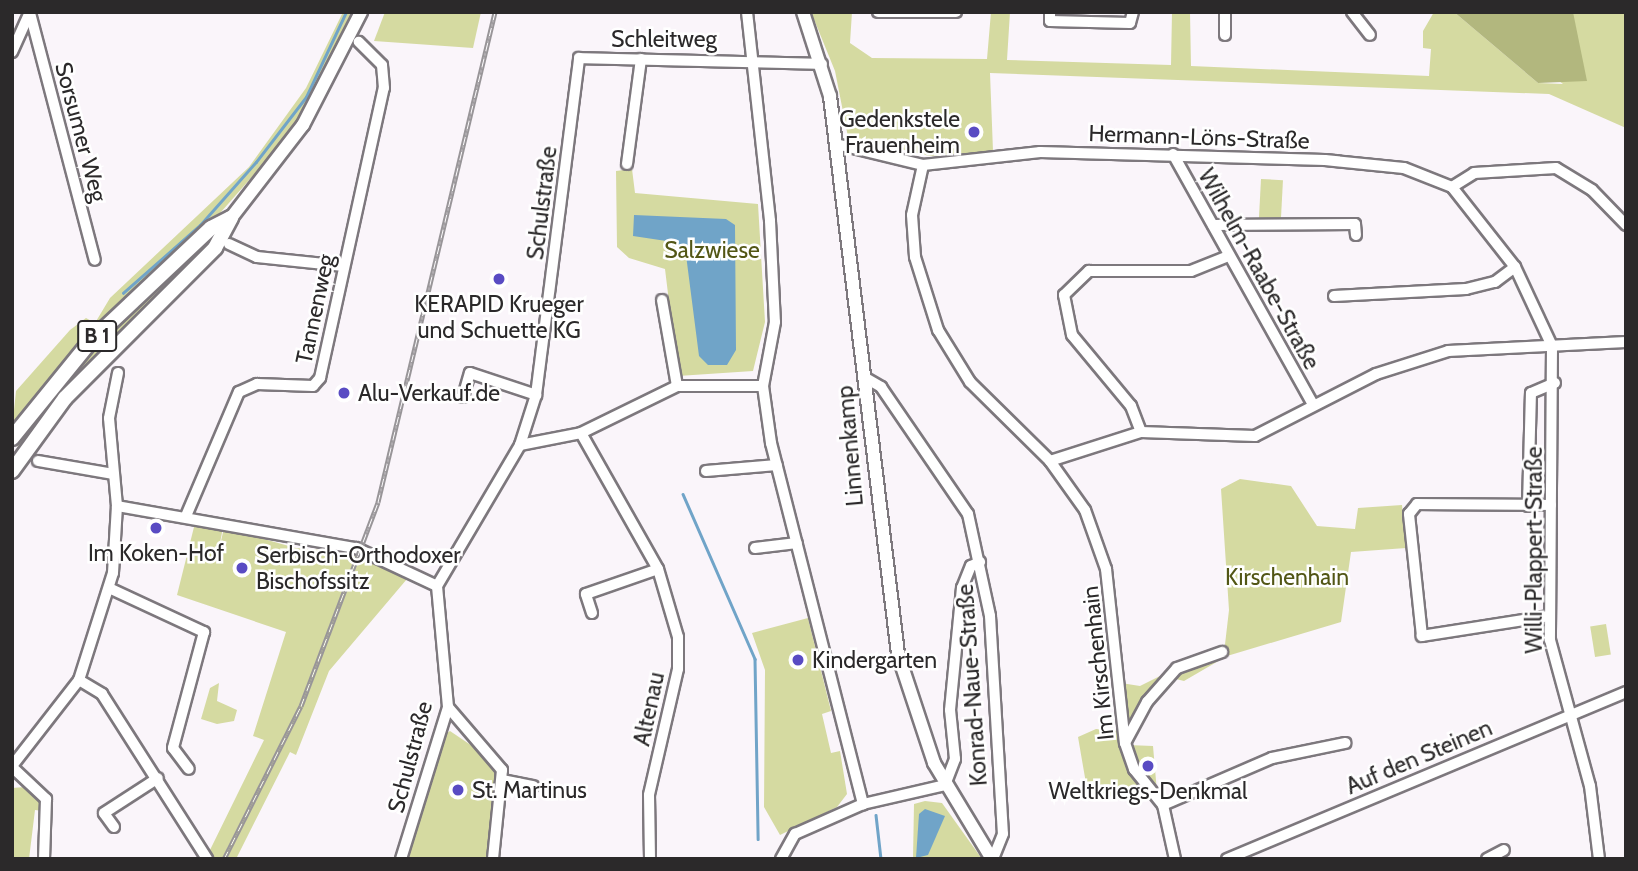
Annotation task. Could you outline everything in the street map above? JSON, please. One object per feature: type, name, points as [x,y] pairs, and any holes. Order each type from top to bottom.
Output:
[{"type":"highway","name":"B 1","points":[[12,438],[90,342],[211,228],[231,218]]},
{"type":"highway","name":"B 1","points":[[12,471],[65,398],[215,248],[231,218]]},
{"type":"main road","name":"B 1","points":[[231,218],[303,125],[361,12]]},
{"type":"main road","name":"Linnenkamp","points":[[803,12],[822,64],[836,144],[898,654],[945,785],[993,859]]},
{"type":"street","name":"Schleitweg","points":[[747,12],[748,59]]},
{"type":"street","points":[[878,12],[956,12]]},
{"type":"street","points":[[1050,12],[1050,21],[1130,23],[1133,12]]},
{"type":"street","points":[[1225,12],[1225,35]]},
{"type":"street","points":[[1352,12],[1370,35]]},
{"type":"street","points":[[12,52],[30,13]]},
{"type":"street","name":"Sorsumer Weg","points":[[30,13],[94,260]]},
{"type":"street","name":"Tannenweg","points":[[186,516],[239,392],[257,384],[313,386],[320,378],[384,88],[382,65],[359,43]]},
{"type":"street","name":"Schleitweg","points":[[579,58],[748,59],[822,64]]},
{"type":"street","name":"Schulstraße","points":[[401,859],[448,707],[437,586],[520,445],[536,395],[579,58]]},
{"type":"street","points":[[627,164],[641,59]]},
{"type":"street","points":[[748,59],[771,221],[774,299],[763,386],[777,465],[863,804]]},
{"type":"street","name":"Hermann-Löns-Straße","points":[[836,144],[923,165],[1040,152],[1173,154],[1370,164],[1452,187]]},
{"type":"street","name":"Wilhelm-Raabe-Straße","points":[[1173,154],[1312,403]]},
{"type":"street","name":"Im Kirschenhain","points":[[923,165],[912,215],[915,257],[939,330],[971,382],[1050,461],[1085,510],[1107,569],[1125,743],[1134,769],[1163,805]]},
{"type":"street","points":[[1452,187],[1474,173],[1556,168],[1592,190],[1626,225]]},
{"type":"street","name":"Willi-Plappert-Straße","points":[[1452,187],[1515,267],[1552,346],[1555,383],[1549,615],[1569,715],[1590,786],[1599,859]]},
{"type":"street","points":[[1213,225],[1355,224],[1356,235]]},
{"type":"street","points":[[229,244],[257,257],[344,266]]},
{"type":"street","points":[[1141,432],[1131,406],[1072,335],[1064,295],[1089,271],[1191,271],[1228,256]]},
{"type":"street","points":[[1334,296],[1466,289],[1494,282],[1515,267]]},
{"type":"street","points":[[662,300],[677,386]]},
{"type":"street","points":[[1050,461],[1141,432],[1255,436],[1312,403],[1448,351],[1626,342]]},
{"type":"street","points":[[44,859],[46,799],[12,766],[79,680],[109,588],[117,506],[110,418],[118,373]]},
{"type":"street","points":[[463,397],[470,373],[536,395]]},
{"type":"street","name":"Konrad-Naue-Straße","points":[[864,377],[881,387],[954,485],[981,562],[990,616],[988,671],[1003,834],[993,859]]},
{"type":"street","name":"Willi-Plappert-Straße","points":[[1528,506],[1531,393],[1555,383]]},
{"type":"street","points":[[520,445],[581,433],[677,386],[763,386]]},
{"type":"street","name":"Altenau","points":[[581,433],[658,569],[674,618],[678,669],[649,795],[650,859]]},
{"type":"street","points":[[38,461],[113,474]]},
{"type":"street","points":[[706,471],[777,465]]},
{"type":"street","points":[[1549,615],[1422,636],[1417,616],[1409,514],[1416,504],[1551,505]]},
{"type":"street","points":[[117,506],[356,548],[437,586]]},
{"type":"street","points":[[755,548],[797,543]]},
{"type":"street","points":[[781,859],[795,834],[863,804],[945,785],[956,759],[950,710],[962,588],[971,566],[981,562]]},
{"type":"street","points":[[592,613],[586,594],[658,569]]},
{"type":"street","points":[[109,588],[204,632],[173,748],[189,769]]},
{"type":"street","points":[[1125,743],[1147,702],[1177,668],[1222,652]]},
{"type":"street","points":[[79,680],[102,694],[158,778],[207,859]]},
{"type":"street","name":"Auf den Steinen","points":[[1227,859],[1626,692]]},
{"type":"street","points":[[448,707],[493,756],[502,780],[493,859]]},
{"type":"street","points":[[1175,859],[1163,805],[1272,758],[1345,743]]},
{"type":"street","points":[[114,827],[104,813],[158,778]]},
{"type":"street","points":[[502,780],[533,786]]},
{"type":"street","points":[[1487,859],[1504,850]]},
{"type":"green space","points":[[343,12],[357,12],[325,80],[287,137],[206,229],[85,340],[12,430],[16,391],[70,330],[86,318],[95,323],[110,298],[249,167],[306,88]]},
{"type":"green space","points":[[385,12],[481,12],[473,48],[374,41]]},
{"type":"green space","points":[[811,12],[852,12],[850,43],[872,58],[987,59],[991,12],[1010,12],[1007,60],[1171,65],[1172,12],[1190,12],[1191,66],[1429,76],[1431,49],[1423,48],[1423,31],[1434,12],[1454,12],[1538,83],[1563,84],[1468,12],[1626,12],[1626,128],[1549,94],[990,73],[993,151],[930,156],[848,137],[835,71]]},
{"type":"green space","points":[[1454,12],[1573,12],[1587,81],[1538,83]]},
{"type":"green space","name":"Salzwiese","points":[[632,169],[635,193],[758,204],[765,322],[753,371],[678,376],[665,269],[629,258],[617,247],[616,171]]},
{"type":"green space","points":[[1261,179],[1283,180],[1281,224],[1259,223]]},
{"type":"green space","points":[[211,240],[61,394],[12,462],[22,435],[97,344]]},
{"type":"green space","name":"Kirschenhain","points":[[1240,479],[1291,486],[1317,526],[1355,529],[1358,508],[1402,505],[1406,548],[1351,552],[1341,622],[1227,656],[1184,681],[1172,678],[1224,653],[1229,610],[1221,489]]},
{"type":"green space","points":[[195,523],[223,527],[218,554],[224,528],[296,548],[346,552],[407,579],[329,671],[296,755],[290,752],[236,859],[215,859],[210,850],[264,740],[253,736],[286,632],[177,595]]},
{"type":"green space","points":[[808,618],[831,711],[822,714],[831,753],[840,751],[847,794],[837,807],[780,835],[764,807],[765,670],[752,633]]},
{"type":"green space","points":[[1606,624],[1611,655],[1595,657],[1590,627]]},
{"type":"green space","points":[[1174,669],[1126,736],[1121,683],[1140,686]]},
{"type":"green space","points":[[219,683],[217,701],[237,710],[234,721],[217,724],[201,719],[210,688]]},
{"type":"green space","points":[[1096,729],[1119,731],[1128,745],[1153,746],[1157,792],[1151,799],[1088,795],[1078,737]]},
{"type":"green space","points":[[450,731],[487,756],[499,775],[487,859],[406,859],[442,736]]},
{"type":"green space","points":[[25,787],[36,793],[43,811],[35,810],[29,859],[12,859],[12,788]]},
{"type":"green space","points":[[925,801],[942,803],[982,859],[913,859],[914,804]]},
{"type":"water","points":[[634,215],[726,219],[735,225],[736,350],[727,365],[708,365],[699,356],[686,255],[673,242],[633,236]]},
{"type":"water","points":[[925,809],[945,816],[928,855],[916,858],[919,814]]},
{"type":"waterway","points":[[123,293],[200,225],[256,162],[306,97],[346,12]]},
{"type":"waterway","points":[[683,494],[755,659],[758,839]]},
{"type":"waterway","points":[[876,815],[881,859]]},
{"type":"railway","points":[[224,859],[301,706],[378,502],[495,12]]},
{"type":"place","name":"Gedenkstele Frauenheim","points":[[974,132]]},
{"type":"place","name":"KERAPID Krueger und Schuette KG","points":[[499,279]]},
{"type":"place","name":"Alu-Verkauf.de","points":[[344,393]]},
{"type":"place","name":"Im Koken-Hof","points":[[156,528]]},
{"type":"place","name":"Serbisch-Orthodoxer Bischofssitz","points":[[242,568]]},
{"type":"place","name":"Kindergarten","points":[[798,660]]},
{"type":"place","name":"Weltkriegs-Denkmal","points":[[1148,766]]},
{"type":"place","name":"St. Martinus","points":[[458,790]]}]
